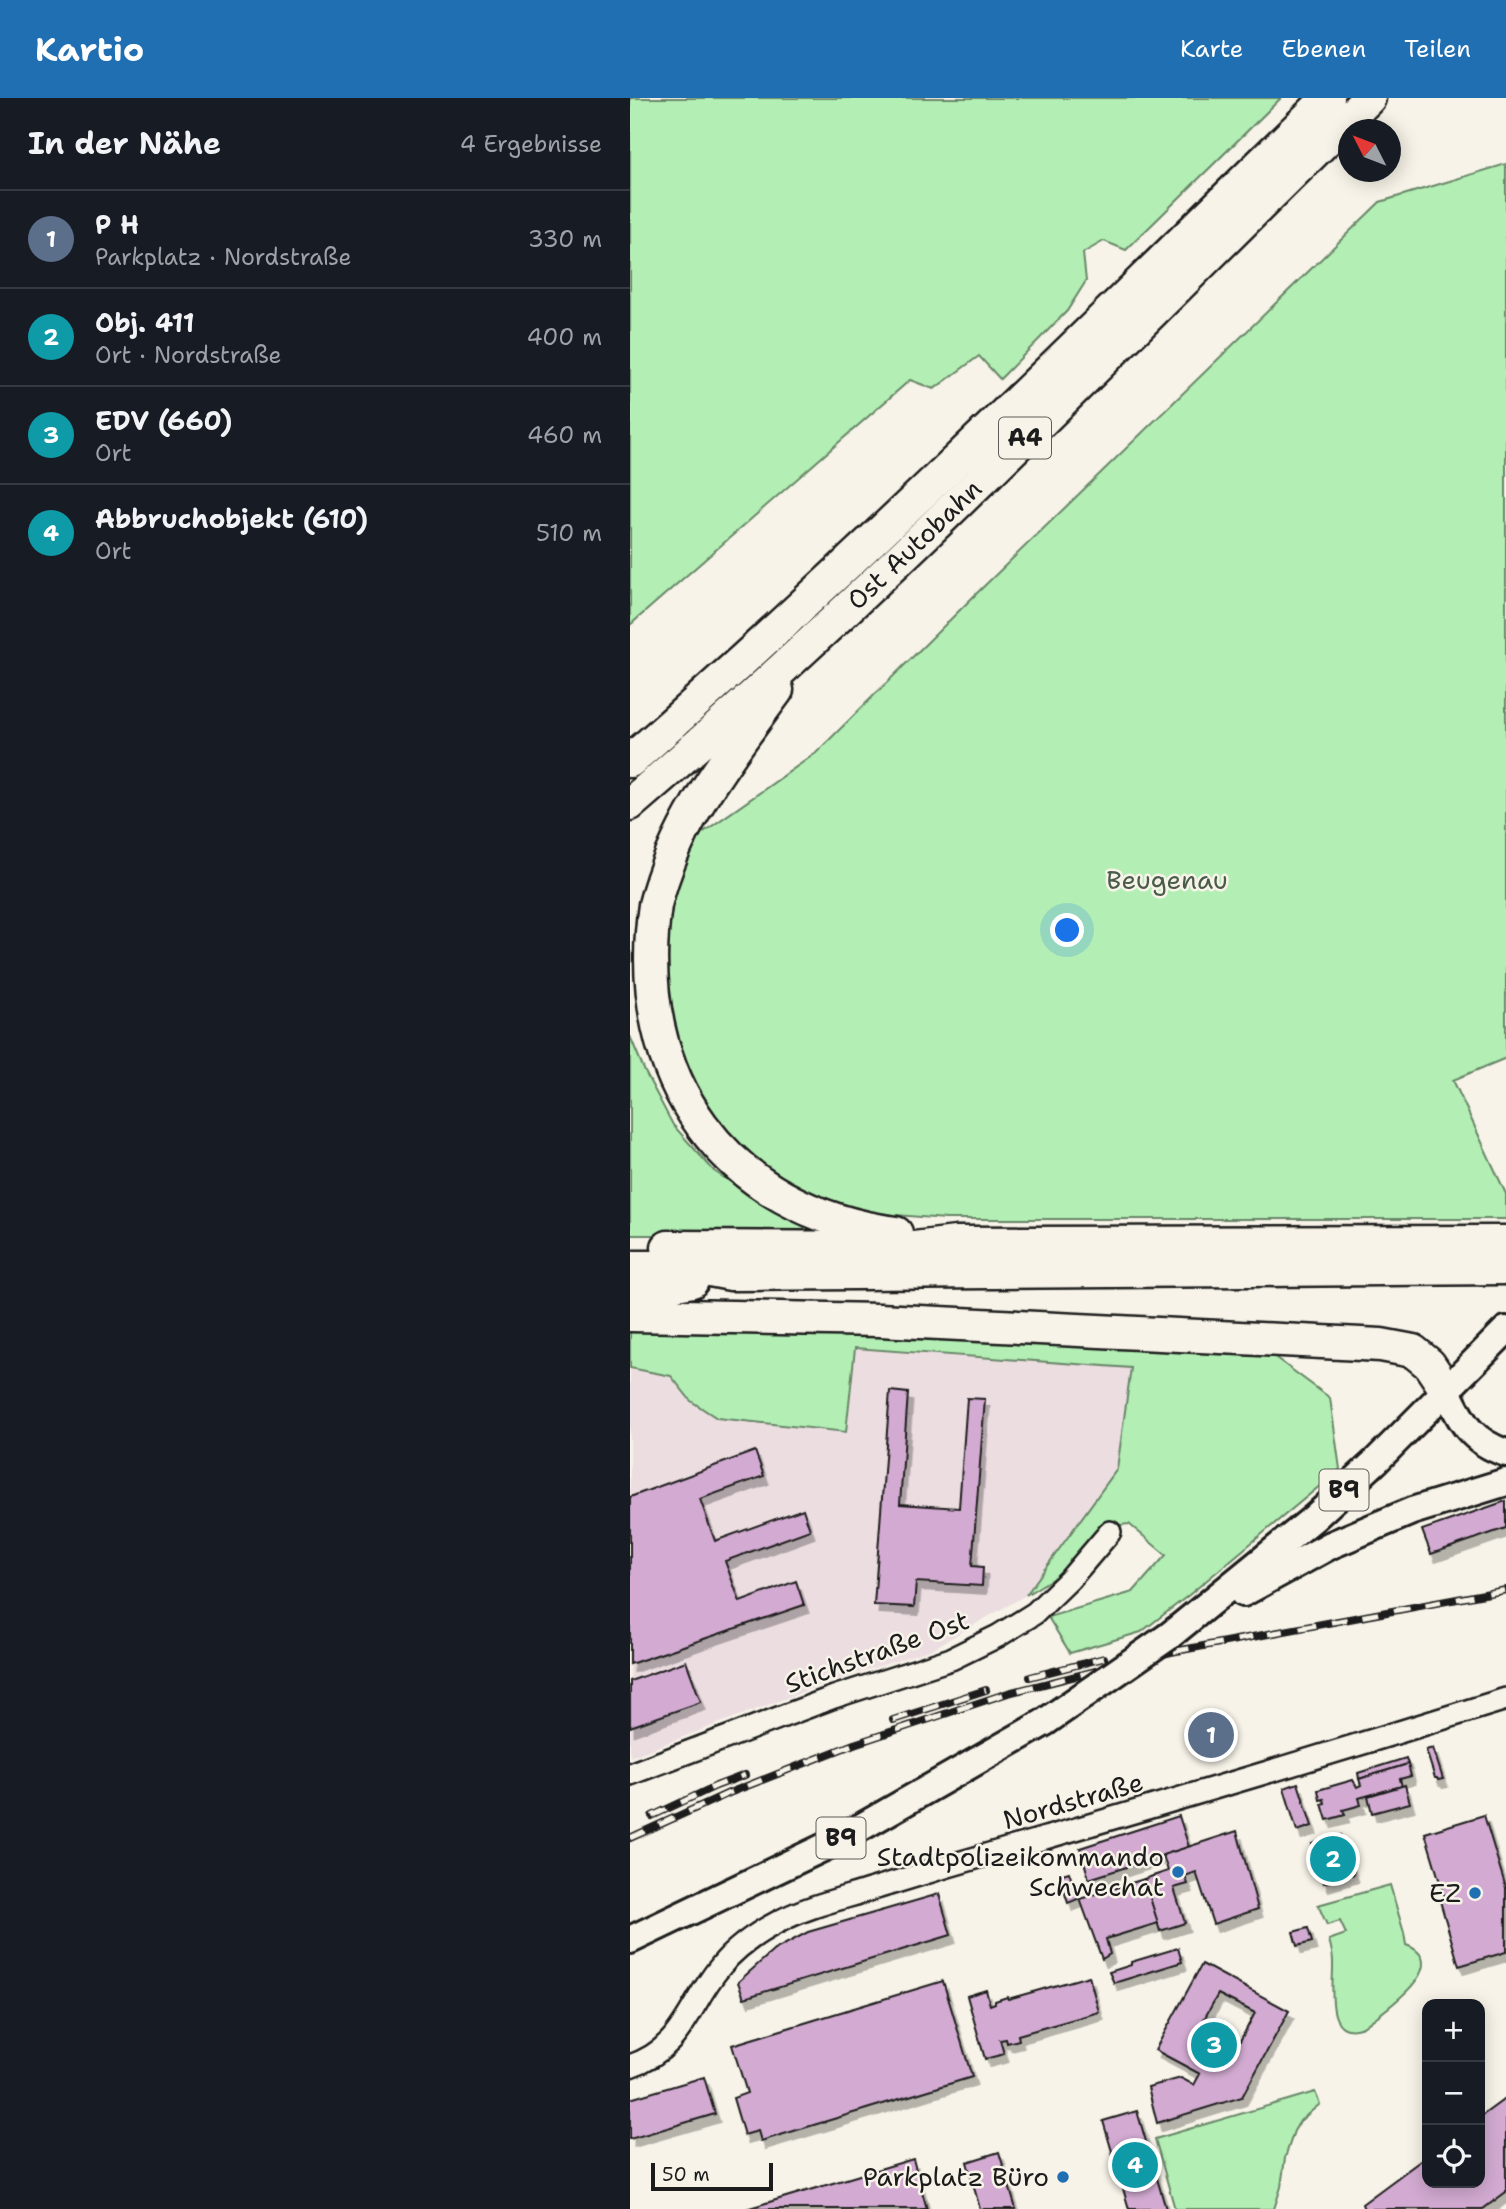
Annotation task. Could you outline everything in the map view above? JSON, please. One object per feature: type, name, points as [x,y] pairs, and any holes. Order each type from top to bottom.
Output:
[{"type":"highway","name":"Ost Autobahn","points":[[630,761],[845,566],[1328,98]]},
{"type":"highway","name":"Ost Autobahn","points":[[630,804],[811,644],[1011,452],[1369,98]]},
{"type":"highway","points":[[811,644],[709,785],[687,822],[669,863],[655,905],[647,954],[646,992],[652,1033],[671,1088],[689,1118],[706,1140],[761,1187],[796,1206],[833,1220],[879,1231],[956,1243]]},
{"type":"highway","points":[[630,1247],[914,1248],[956,1243],[1506,1242]]},
{"type":"highway","points":[[630,1267],[694,1267],[731,1273],[1506,1268]]},
{"type":"highway","points":[[630,1293],[731,1273]]},
{"type":"highway","points":[[630,1315],[879,1320],[1381,1345],[1413,1351],[1429,1364],[1447,1391]]},
{"type":"main road","name":"B9","points":[[630,1940],[836,1841],[1045,1722],[1169,1636],[1236,1583],[1376,1461],[1506,1330]]},
{"type":"main road","points":[[1447,1391],[1469,1432],[1487,1446],[1506,1452]]},
{"type":"main road","points":[[1169,1636],[1331,1545],[1412,1511],[1506,1482]]},
{"type":"street","name":"Stichstraße Ost","points":[[630,1774],[834,1697],[951,1659],[998,1636],[1035,1612],[1070,1579],[1110,1532]]},
{"type":"street","name":"Nordstraße","points":[[630,2066],[663,2048],[679,2032],[720,1966],[745,1943],[777,1922],[809,1908],[1245,1780],[1506,1699]]},
{"type":"shaded area","points":[[854,1348],[1131,1368],[1117,1469],[1026,1595],[932,1649],[821,1685],[630,1757],[630,1368],[671,1376],[691,1401]]},
{"type":"green space","points":[[630,98],[1281,98],[1126,250],[1104,241],[1083,253],[1086,281],[1067,311],[1000,379],[979,356],[934,389],[910,380],[630,625]]},
{"type":"green space","name":"Beugenau","points":[[1506,164],[1506,1058],[1453,1080],[1506,1194],[1506,1219],[946,1219],[846,1211],[778,1185],[699,1108],[657,1009],[665,900],[688,843],[816,753],[1380,202]]},
{"type":"green space","points":[[630,1036],[645,1072],[673,1125],[714,1171],[766,1205],[822,1228],[821,1235],[630,1235]]},
{"type":"green space","points":[[717,1326],[1272,1355],[1330,1398],[1340,1469],[1141,1632],[1070,1653],[1048,1617],[1133,1592],[1166,1555],[1129,1524],[1104,1527],[1063,1572],[1026,1595],[1117,1469],[1131,1368],[855,1348],[846,1432],[717,1418],[691,1401],[671,1376],[630,1368],[630,1328]]},
{"type":"green space","points":[[1390,1885],[1406,1945],[1419,1953],[1423,1964],[1419,1975],[1398,1999],[1363,2027],[1350,2029],[1342,2026],[1333,2008],[1333,1959],[1329,1940],[1346,1934],[1340,1921],[1327,1925],[1318,1905]]},
{"type":"green space","points":[[1315,2092],[1320,2104],[1300,2121],[1294,2131],[1274,2209],[1175,2209],[1155,2139]]},
{"type":"building","points":[[890,1391],[908,1393],[900,1504],[959,1508],[967,1398],[985,1399],[972,1566],[983,1567],[982,1586],[916,1582],[914,1607],[874,1605]]},
{"type":"building","points":[[755,1451],[764,1476],[700,1499],[715,1541],[803,1509],[810,1530],[725,1561],[740,1602],[796,1581],[804,1605],[630,1664],[630,1497]]},
{"type":"building","points":[[1506,1501],[1506,1528],[1431,1554],[1422,1530]]},
{"type":"building","points":[[686,1661],[701,1702],[630,1727],[630,1681]]},
{"type":"building","points":[[1433,1748],[1443,1779],[1435,1778],[1426,1750]]},
{"type":"building","points":[[1406,1758],[1408,1764],[1359,1779],[1358,1773]]},
{"type":"building","points":[[1408,1764],[1411,1776],[1400,1779],[1402,1786],[1359,1798],[1361,1805],[1343,1810],[1345,1815],[1327,1820],[1322,1804],[1325,1803],[1324,1799],[1320,1800],[1318,1790],[1353,1780],[1357,1787],[1361,1785],[1359,1779]]},
{"type":"building","points":[[1298,1783],[1312,1826],[1297,1831],[1284,1788]]},
{"type":"building","points":[[1405,1785],[1410,1803],[1372,1813],[1368,1796]]},
{"type":"building","name":"EZ","points":[[1484,1815],[1506,1888],[1506,1952],[1459,1966],[1440,1901],[1445,1899],[1425,1833]]},
{"type":"building","points":[[1179,1816],[1189,1847],[1089,1879],[1080,1848]]},
{"type":"building","points":[[1237,1831],[1258,1909],[1213,1924],[1196,1872],[1185,1876],[1188,1884],[1174,1888],[1185,1923],[1160,1931],[1144,1879],[1168,1871],[1163,1855]]},
{"type":"building","points":[[1341,1835],[1354,1874],[1324,1883],[1312,1844]]},
{"type":"building","points":[[1069,1872],[1078,1899],[1068,1903],[1059,1875]]},
{"type":"building","points":[[1144,1879],[1158,1923],[1106,1939],[1110,1954],[1102,1959],[1080,1899]]},
{"type":"building","points":[[939,1894],[951,1935],[744,1998],[738,1982],[774,1950],[808,1932]]},
{"type":"building","points":[[1308,1928],[1312,1942],[1297,1946],[1293,1932]]},
{"type":"building","points":[[1178,1948],[1182,1962],[1114,1983],[1109,1972],[1131,1965],[1131,1962]]},
{"type":"building","points":[[1202,1964],[1289,2011],[1242,2097],[1157,2123],[1148,2087],[1181,2078],[1194,2085],[1200,2074],[1155,2050]],"holes":[[[1218,1994],[1255,2013],[1240,2041],[1203,2021]]]},
{"type":"building","points":[[1089,1976],[1099,2012],[1018,2035],[1019,2040],[1007,2043],[1006,2039],[1000,2040],[1004,2054],[985,2059],[967,1996],[986,1990],[990,2005],[1007,1997],[1008,1999]]},
{"type":"building","points":[[943,1981],[972,2077],[761,2141],[758,2131],[744,2135],[733,2098],[747,2093],[732,2045]]},
{"type":"building","points":[[704,2077],[715,2114],[630,2139],[630,2099]]},
{"type":"building","points":[[1506,2098],[1506,2192],[1483,2209],[1364,2209],[1362,2204],[1422,2160],[1422,2188],[1485,2188],[1485,2113]]},
{"type":"building","points":[[1137,2111],[1166,2209],[1129,2209],[1103,2121]]},
{"type":"building","points":[[999,2152],[1016,2209],[980,2209],[967,2162]]},
{"type":"building","points":[[913,2159],[927,2209],[746,2209]]},
{"type":"railway","points":[[630,1838],[729,1793],[854,1744],[1008,1693],[1171,1652],[1506,1590]]},
{"type":"railway","points":[[1030,1677],[1104,1658]]},
{"type":"railway","points":[[893,1720],[986,1690]]},
{"type":"railway","points":[[652,1816],[745,1775]]},
{"type":"place","name":"P H","points":[[1211,1735]]},
{"type":"place","name":"Obj. 411","points":[[1333,1859]]},
{"type":"place","name":"Stadtpolizeikommando Schwechat","points":[[1178,1872]]},
{"type":"place","name":"EZ","points":[[1475,1893]]},
{"type":"place","name":"EDV (660)","points":[[1214,2045]]},
{"type":"place","name":"Abbruchobjekt (610)","points":[[1135,2165]]},
{"type":"place","name":"Parkplatz Büro","points":[[1063,2177]]}]
